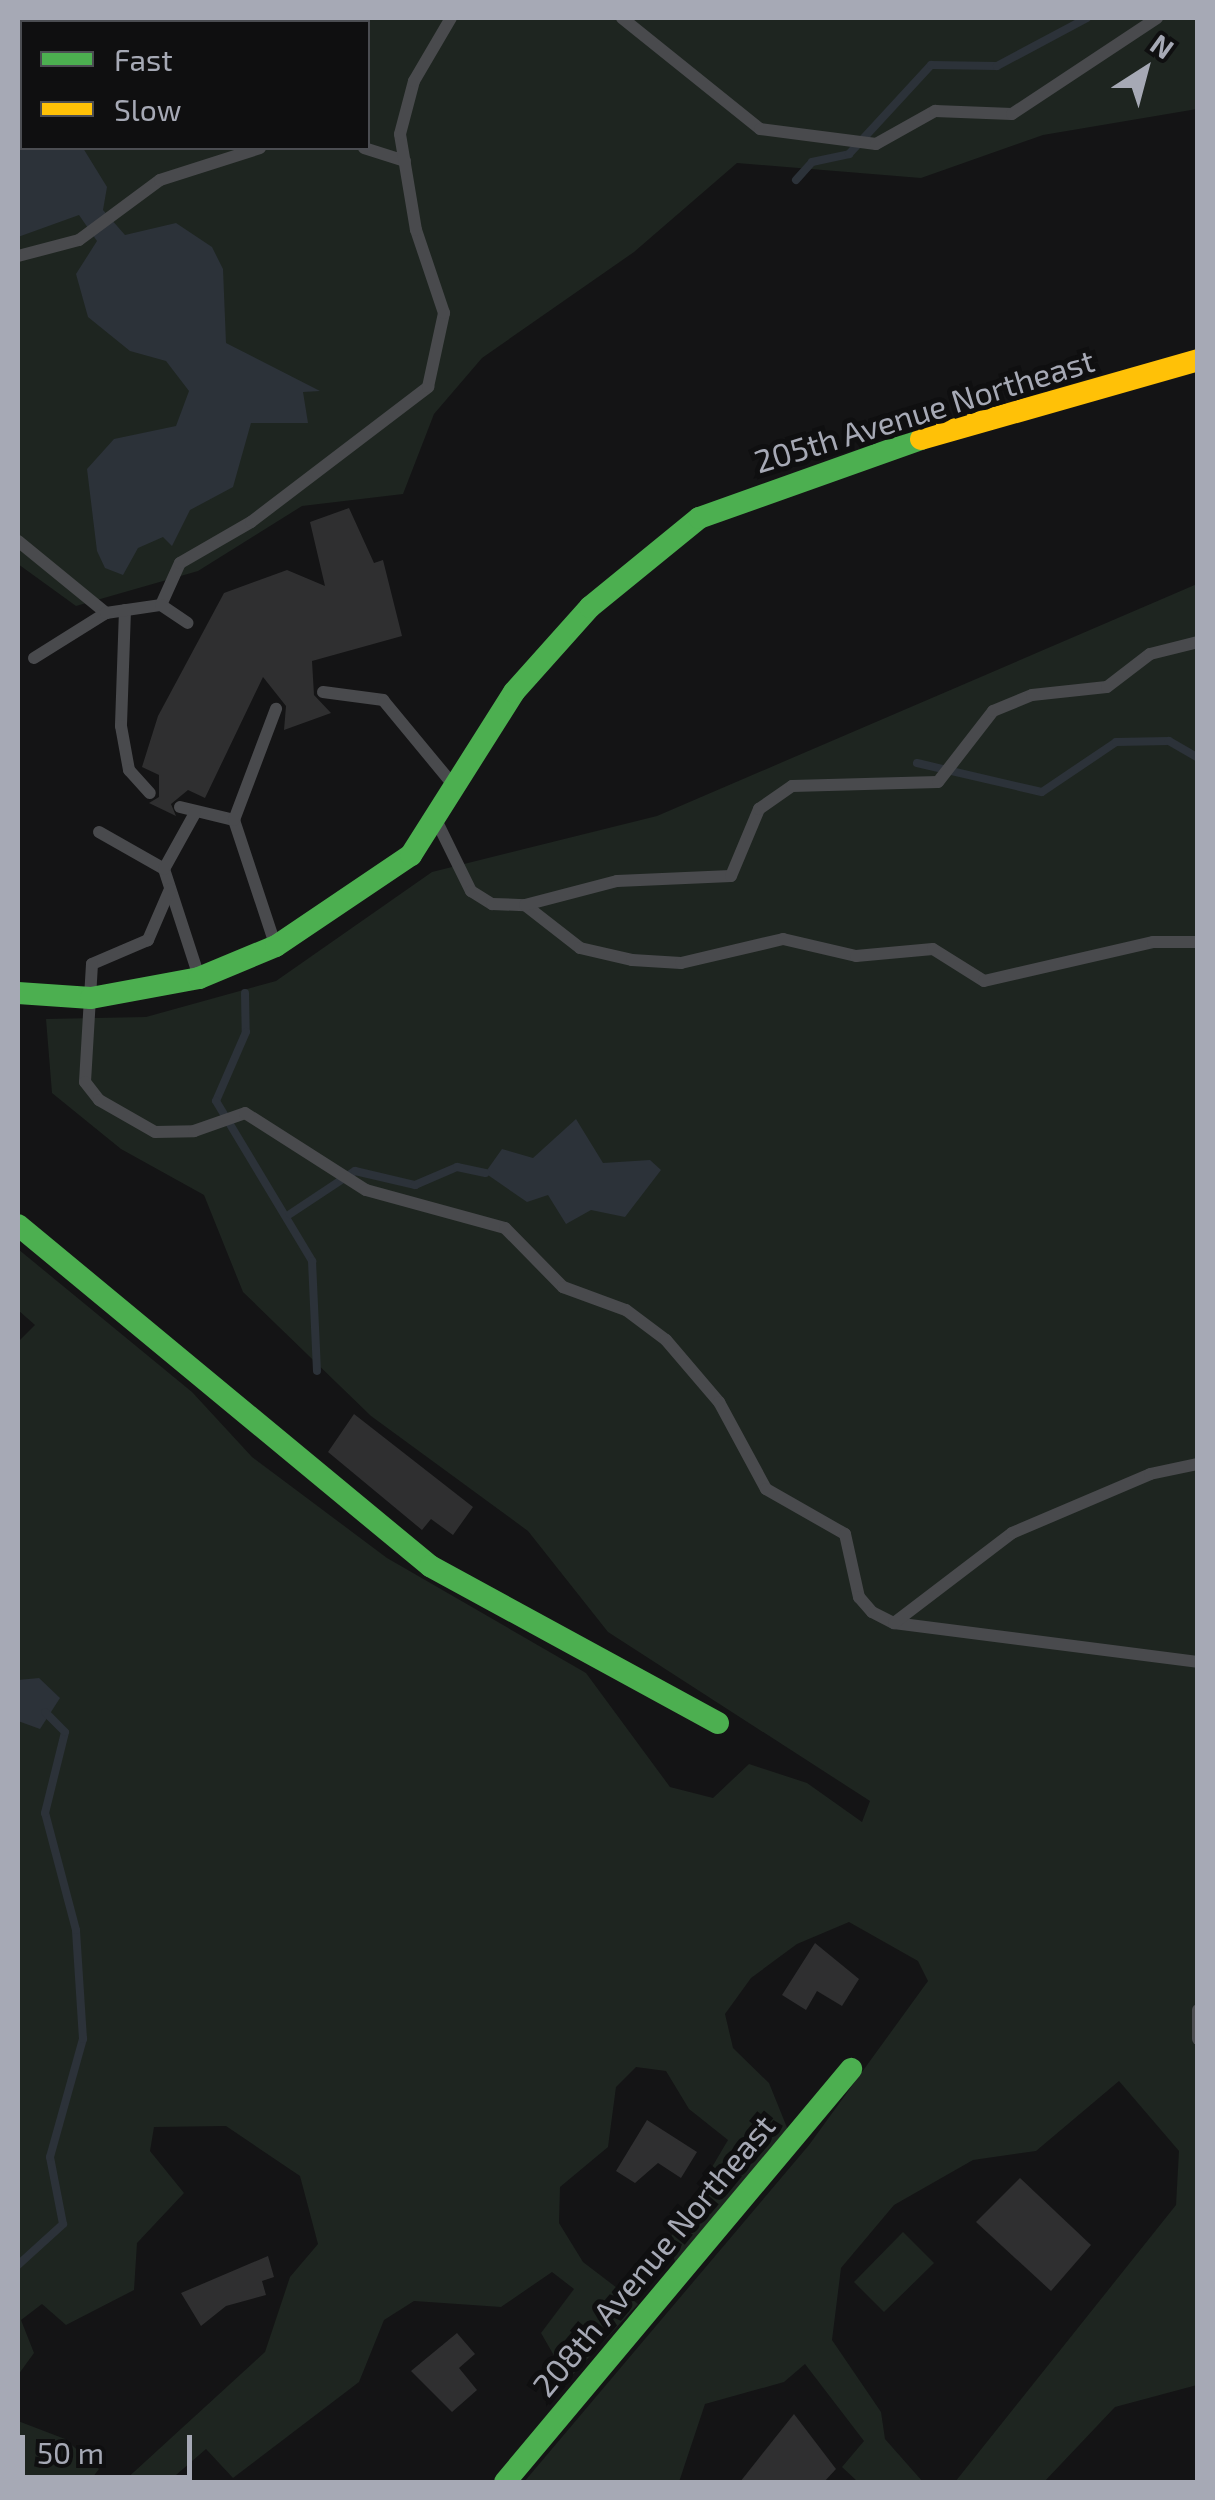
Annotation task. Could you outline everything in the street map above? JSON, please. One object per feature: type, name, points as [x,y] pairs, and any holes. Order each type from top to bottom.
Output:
[{"type":"street","name":"205th Avenue Northeast","points":[[18,993],[92,998],[199,978],[276,946],[411,856],[438,824],[514,692],[590,607],[699,518],[827,466],[1198,360]]},
{"type":"street","points":[[18,1225],[430,1566],[718,1723]]},
{"type":"street","name":"208th Avenue Northeast","points":[[505,2482],[852,2069]]},
{"type":"lane","points":[[162,604],[180,563],[251,522],[428,386],[444,313],[400,134],[414,81],[450,18]]},
{"type":"lane","points":[[622,18],[760,129],[854,136],[876,144],[935,111],[1012,114],[1157,18]]},
{"type":"lane","points":[[18,256],[79,240],[116,217],[160,180],[254,150]]},
{"type":"lane","points":[[370,150],[405,160]]},
{"type":"lane","points":[[18,541],[106,613]]},
{"type":"lane","points":[[34,658],[106,613],[162,604],[188,624]]},
{"type":"lane","points":[[125,610],[121,726],[129,770],[150,793]]},
{"type":"lane","points":[[438,824],[471,891],[492,904],[526,905],[617,881],[731,876],[759,809],[792,786],[852,779],[909,787],[956,769],[993,712],[1032,695],[1108,687],[1150,654],[1198,642]]},
{"type":"lane","points":[[323,692],[383,700],[457,791]]},
{"type":"lane","points":[[276,710],[234,820],[276,946]]},
{"type":"lane","points":[[180,806],[195,813],[234,820]]},
{"type":"lane","points":[[164,868],[195,813]]},
{"type":"lane","points":[[99,832],[164,868],[199,978]]},
{"type":"lane","points":[[170,889],[148,940],[92,964],[85,1082],[99,1100],[155,1132],[231,1114],[271,1126],[346,1178],[506,1228],[563,1287],[626,1310],[666,1340],[719,1402],[766,1490],[845,1534],[859,1596],[894,1624],[1198,1662]]},
{"type":"lane","points":[[526,905],[580,948],[632,960],[681,962],[783,938],[856,956],[933,949],[984,981],[1153,942],[1198,942]]},
{"type":"lane","points":[[894,1624],[1012,1533],[1150,1474],[1198,1464]]},
{"type":"lane","points":[[1198,2010],[1198,2039]]},
{"type":"shaded area","points":[[18,18],[1197,18],[1197,109],[1043,135],[921,178],[737,163],[634,252],[482,358],[434,414],[403,494],[302,506],[198,571],[76,606],[18,564]]},
{"type":"shaded area","points":[[18,18],[184,18],[20,20],[20,150],[84,150],[107,187],[103,210],[125,235],[176,223],[212,247],[223,269],[226,343],[320,391],[303,392],[308,423],[251,423],[233,487],[190,510],[172,546],[163,537],[138,548],[123,575],[105,568],[97,551],[87,469],[114,439],[176,426],[189,391],[166,361],[130,351],[88,317],[76,274],[97,241],[79,215],[18,237]]},
{"type":"shaded area","points":[[1197,584],[1197,2385],[1115,2407],[1044,2482],[955,2482],[1176,2205],[1179,2151],[1119,2081],[1036,2151],[973,2160],[894,2205],[841,2268],[832,2340],[881,2412],[885,2439],[923,2482],[858,2482],[842,2467],[864,2441],[805,2364],[784,2382],[705,2404],[679,2482],[524,2482],[809,2145],[928,1981],[918,1961],[849,1922],[797,1944],[751,1978],[725,2014],[733,2048],[769,2083],[788,2130],[675,2262],[669,2240],[728,2140],[689,2109],[666,2071],[636,2067],[616,2087],[608,2147],[560,2187],[559,2223],[583,2262],[638,2304],[568,2380],[541,2333],[574,2289],[552,2272],[501,2307],[414,2301],[384,2320],[359,2382],[233,2478],[206,2449],[168,2482],[123,2482],[265,2352],[290,2277],[318,2244],[300,2176],[226,2126],[154,2127],[150,2151],[184,2193],[137,2243],[134,2290],[66,2325],[42,2304],[21,2320],[34,2353],[18,2375],[18,1342],[35,1325],[18,1310],[18,1249],[192,1392],[252,1457],[387,1558],[586,1673],[670,1787],[713,1798],[749,1764],[807,1783],[862,1822],[870,1801],[608,1632],[528,1531],[371,1416],[243,1292],[204,1195],[121,1149],[52,1093],[46,1019],[146,1017],[276,981],[432,872],[657,816]]},
{"type":"shaded area","points":[[576,1119],[603,1163],[650,1160],[661,1170],[625,1217],[591,1210],[566,1224],[548,1195],[527,1202],[485,1173],[502,1149],[533,1158]]},
{"type":"shaded area","points":[[39,1678],[60,1698],[40,1729],[18,1721],[18,1680]]},
{"type":"shaded area","points":[[903,2232],[934,2263],[884,2312],[854,2282]]},
{"type":"shaded area","points":[[18,2421],[65,2439],[99,2469],[89,2482],[18,2482]]},
{"type":"building","points":[[349,508],[374,563],[383,560],[402,636],[312,661],[314,695],[331,713],[284,730],[286,706],[263,677],[205,798],[188,790],[171,804],[176,816],[149,803],[159,797],[159,775],[142,767],[158,716],[224,593],[287,570],[325,586],[310,522]]},
{"type":"building","points":[[354,1414],[473,1507],[453,1535],[431,1519],[422,1530],[328,1452]]},
{"type":"building","points":[[815,1943],[859,1979],[842,2006],[817,1991],[806,2010],[782,1995]]},
{"type":"building","points":[[647,2120],[697,2152],[681,2178],[658,2163],[635,2183],[616,2171]]},
{"type":"building","points":[[1020,2178],[1091,2245],[1051,2291],[976,2222]]},
{"type":"building","points":[[268,2256],[274,2277],[262,2281],[266,2295],[226,2306],[201,2326],[181,2293]]},
{"type":"building","points":[[457,2333],[475,2354],[459,2368],[477,2390],[452,2412],[411,2371]]},
{"type":"building","points":[[794,2414],[836,2469],[824,2482],[740,2482]]},
{"type":"waterway","points":[[796,180],[812,162],[849,154],[931,65],[997,66],[1087,18]]},
{"type":"waterway","points":[[917,763],[1042,792],[1116,742],[1169,741],[1198,758]]},
{"type":"waterway","points":[[245,993],[246,1032],[216,1101],[312,1261],[317,1371]]},
{"type":"waterway","points":[[290,1214],[355,1171],[415,1185],[457,1167],[485,1173]]},
{"type":"waterway","points":[[18,2265],[63,2224],[50,2157],[83,2039],[76,1930],[45,1813],[65,1732],[45,1712]]},
{"type":"traffic: fast","points":[[18,993],[91,998],[199,978],[276,946],[411,855],[514,692],[590,607],[699,518],[921,439]]},
{"type":"traffic: fast","points":[[18,1225],[430,1566],[718,1723]]},
{"type":"traffic: fast","points":[[505,2482],[851,2069]]},
{"type":"traffic: slow","points":[[921,439],[1198,360]]}]
